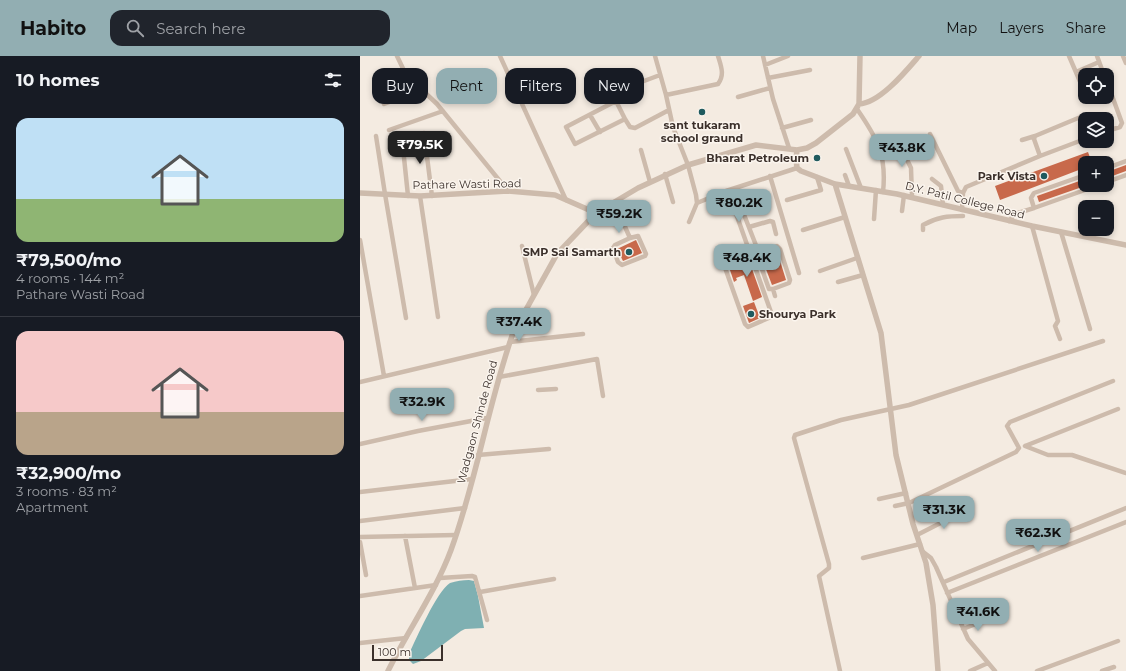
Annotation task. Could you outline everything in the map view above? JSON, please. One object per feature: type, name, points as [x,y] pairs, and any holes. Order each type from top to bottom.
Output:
[{"type":"street","points":[[397,56],[403,68]]},
{"type":"street","points":[[500,56],[566,200]]},
{"type":"street","points":[[655,56],[666,95],[668,110],[679,146],[688,164],[697,203],[689,222]]},
{"type":"street","points":[[666,95],[718,84],[722,75],[718,56]]},
{"type":"street","points":[[763,56],[770,88],[789,148]]},
{"type":"street","points":[[765,65],[788,56]]},
{"type":"street","points":[[697,203],[734,188],[797,168],[797,150],[807,148],[816,143],[853,114],[858,106],[860,56]]},
{"type":"street","points":[[858,106],[867,103],[881,94],[919,56]]},
{"type":"street","points":[[1069,56],[1078,77]]},
{"type":"street","points":[[1097,56],[1101,68]]},
{"type":"street","points":[[1123,56],[1126,63]]},
{"type":"street","points":[[1076,72],[1099,62]]},
{"type":"street","points":[[768,78],[810,70]]},
{"type":"street","points":[[644,81],[660,75]]},
{"type":"street","points":[[738,97],[770,88]]},
{"type":"street","points":[[428,95],[443,111],[508,191]]},
{"type":"street","points":[[625,119],[575,144],[566,127],[616,101],[630,127],[635,128],[668,110]]},
{"type":"street","points":[[1114,101],[1122,123],[1120,126],[1114,128]]},
{"type":"street","points":[[858,106],[870,128],[884,163],[883,192]]},
{"type":"street","points":[[389,130],[443,111]]},
{"type":"street","points":[[590,115],[600,132]]},
{"type":"street","points":[[1022,140],[1078,118]]},
{"type":"street","points":[[782,128],[811,120]]},
{"type":"street","points":[[424,133],[432,196]]},
{"type":"street","points":[[930,134],[958,191],[962,193]]},
{"type":"street","points":[[376,136],[406,318]]},
{"type":"street","points":[[1035,136],[1034,139],[1040,156]]},
{"type":"street","points":[[880,151],[897,139],[911,168],[912,197]]},
{"type":"street","points":[[923,230],[923,225],[932,219],[963,213],[962,193],[966,187],[1078,142]]},
{"type":"street","name":"Wadgaon Shinde Road","points":[[388,671],[440,578],[465,508],[478,454],[509,345],[534,295],[557,254],[596,213],[665,174],[688,164],[756,145],[797,150]]},
{"type":"street","points":[[403,148],[408,196]]},
{"type":"street","points":[[846,149],[861,188]]},
{"type":"street","points":[[641,150],[650,182]]},
{"type":"street","points":[[1114,165],[1126,161]]},
{"type":"street","name":"D.Y. Patil College Road","points":[[797,168],[801,171],[835,184],[912,197],[943,205],[963,213],[1126,245]]},
{"type":"street","points":[[665,174],[673,202]]},
{"type":"street","points":[[845,175],[849,186]]},
{"type":"street","points":[[1114,179],[1126,175]]},
{"type":"street","points":[[770,176],[800,273]]},
{"type":"street","points":[[787,200],[821,190],[817,177]]},
{"type":"street","points":[[1034,208],[1031,198],[1034,193],[1078,178]]},
{"type":"street","points":[[932,179],[941,186],[943,205]]},
{"type":"street","points":[[835,184],[881,334],[896,455],[913,524],[922,551],[933,605],[938,671]]},
{"type":"street","points":[[734,188],[770,289],[773,289],[776,296]]},
{"type":"street","points":[[874,219],[876,190]]},
{"type":"street","name":"Pathare Wasti Road","points":[[360,193],[432,196],[508,191],[555,195],[596,213]]},
{"type":"street","points":[[728,191],[772,316],[748,327],[745,324],[723,262],[749,251]]},
{"type":"street","points":[[1009,221],[1015,214],[1079,192]]},
{"type":"street","points":[[420,196],[438,317]]},
{"type":"street","points":[[902,211],[904,196]]},
{"type":"street","points":[[614,202],[630,238]]},
{"type":"street","points":[[803,230],[845,217]]},
{"type":"street","points":[[749,227],[770,221],[772,222],[776,234]]},
{"type":"street","points":[[1032,226],[1058,321],[1055,326],[1060,339]]},
{"type":"street","points":[[1061,232],[1090,329]]},
{"type":"street","points":[[638,237],[645,252],[645,256],[620,265],[612,248],[630,238],[638,237]]},
{"type":"street","points":[[360,240],[384,376]]},
{"type":"street","points":[[522,246],[534,295]]},
{"type":"street","points":[[758,253],[778,246],[780,249],[790,280],[789,284],[773,289]]},
{"type":"street","points":[[820,271],[857,258]]},
{"type":"street","points":[[838,282],[863,275]]},
{"type":"street","points":[[360,382],[509,345],[583,334]]},
{"type":"street","points":[[840,671],[819,578],[820,574],[829,568],[829,564],[794,438],[797,433],[841,420],[909,405],[1103,341]]},
{"type":"street","points":[[500,377],[597,359],[603,396]]},
{"type":"street","points":[[1019,448],[1007,424],[1113,382]]},
{"type":"street","points":[[538,390],[556,389]]},
{"type":"street","points":[[895,506],[909,503],[1016,452],[1019,448],[1118,410]]},
{"type":"street","points":[[360,444],[488,418]]},
{"type":"street","points":[[1025,446],[1048,455],[1072,455],[1126,473]]},
{"type":"street","points":[[478,454],[549,449]]},
{"type":"street","points":[[360,492],[472,479]]},
{"type":"street","points":[[879,499],[906,493]]},
{"type":"street","points":[[360,521],[465,508]]},
{"type":"street","points":[[944,582],[1126,508]]},
{"type":"street","points":[[917,535],[964,511]]},
{"type":"street","points":[[947,593],[1126,522]]},
{"type":"street","points":[[360,537],[456,535]]},
{"type":"street","points":[[405,536],[415,588]]},
{"type":"street","points":[[360,542],[366,574]]},
{"type":"street","points":[[863,558],[920,544]]},
{"type":"street","points":[[922,551],[931,558],[944,582],[947,593],[972,645],[995,671]]},
{"type":"street","points":[[440,578],[475,577],[487,620]]},
{"type":"street","points":[[480,592],[554,579]]},
{"type":"street","points":[[360,596],[436,585]]},
{"type":"street","points":[[957,614],[991,603]]},
{"type":"street","points":[[963,629],[988,619]]},
{"type":"street","points":[[360,642],[406,638]]},
{"type":"street","points":[[1037,671],[1118,641]]},
{"type":"street","points":[[970,671],[988,663]]},
{"type":"street","points":[[1102,671],[1114,667]]},
{"type":"water","points":[[469,580],[474,581],[484,628],[465,629],[461,631],[421,661],[413,664],[409,660],[409,654],[439,595],[450,583]]},
{"type":"building","points":[[1088,152],[1089,156],[1078,156],[1078,170],[1000,200],[995,186]]},
{"type":"building","points":[[1126,165],[1126,171],[1114,175],[1114,169]]},
{"type":"building","points":[[1078,181],[1078,188],[1039,202],[1037,196]]},
{"type":"building","name":"SMP Sai Samarth","points":[[636,240],[642,253],[623,261],[617,249]]},
{"type":"building","points":[[777,251],[786,280],[772,285],[761,256]]},
{"type":"building","points":[[748,258],[749,262],[747,263],[749,269],[752,269],[762,297],[753,301],[744,275],[736,278],[737,280],[734,282],[729,267],[745,262],[744,259]]},
{"type":"building","name":"Shourya Park","points":[[754,302],[760,318],[749,323],[743,306]]},
{"type":"place","name":"sant tukaram school graund","points":[[702,112]]},
{"type":"place","name":"Bharat Petroleum","points":[[817,158]]},
{"type":"place","name":"Park Vista","points":[[1044,176]]},
{"type":"place","name":"SMP Sai Samarth","points":[[629,252]]},
{"type":"place","name":"Shourya Park","points":[[751,314]]}]
